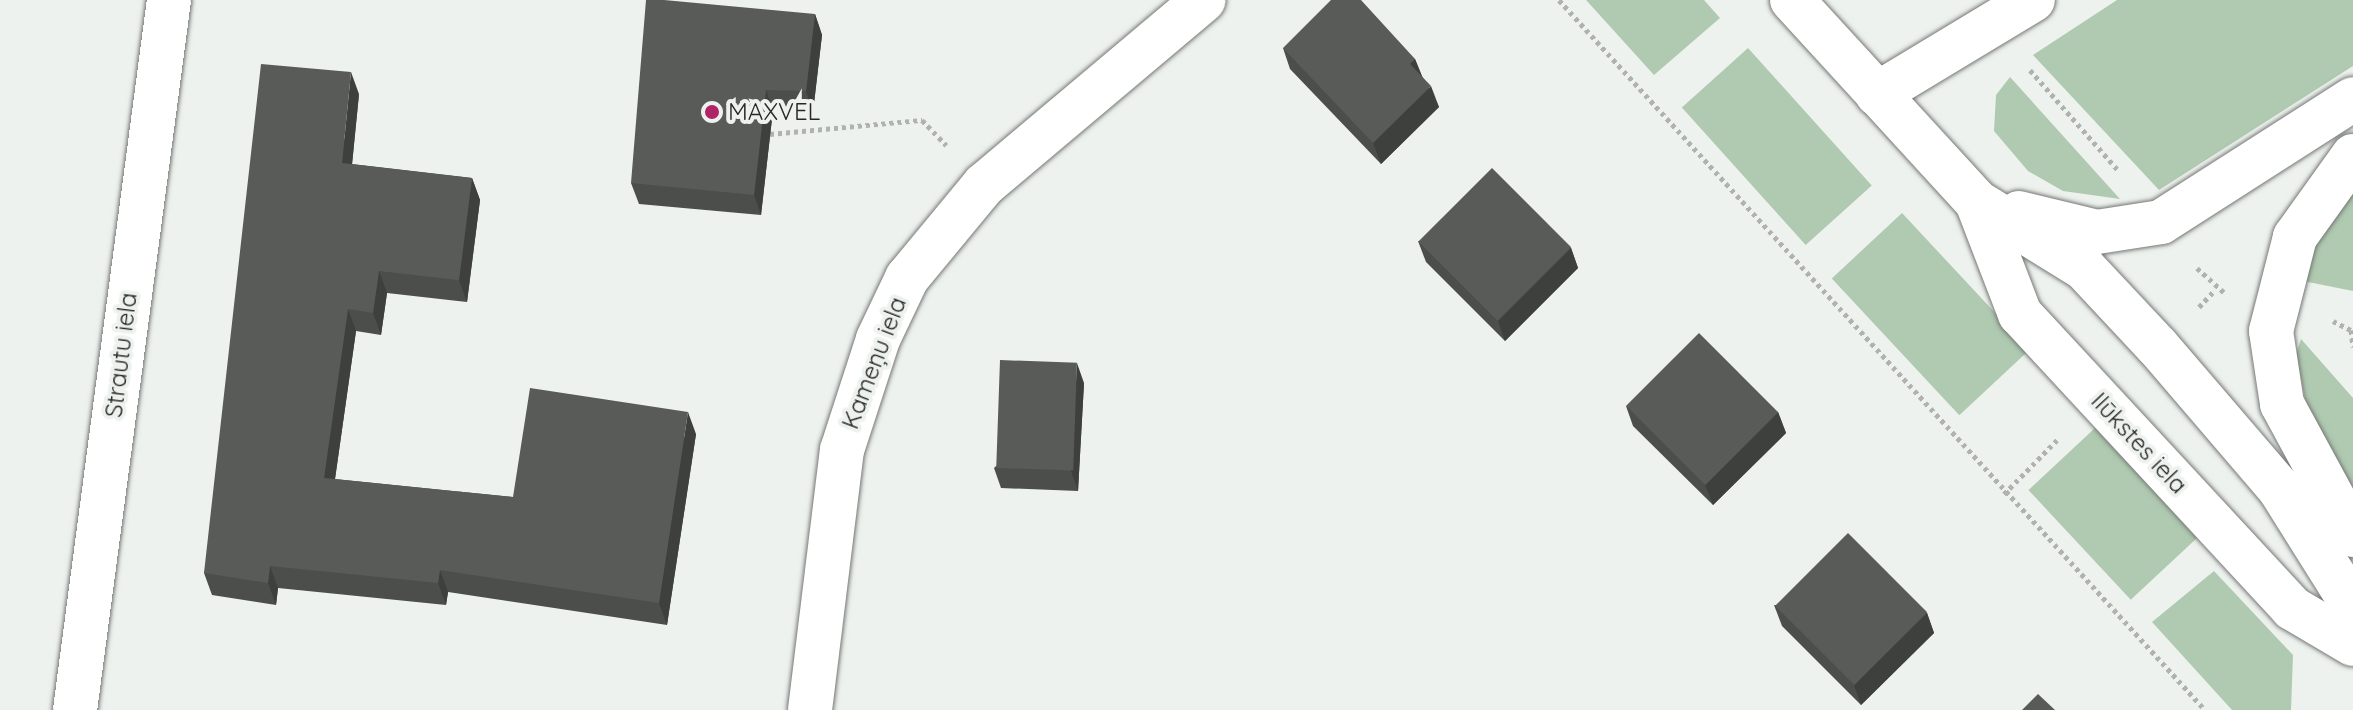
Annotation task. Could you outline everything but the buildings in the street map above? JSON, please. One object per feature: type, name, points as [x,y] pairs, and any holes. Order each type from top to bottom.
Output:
[{"type":"street","name":"Strautu iela","points":[[75,710],[169,0]]},
{"type":"street","name":"Kameņu iela","points":[[810,710],[842,450],[859,392],[907,278],[984,185],[1204,0]]},
{"type":"street","name":"Ilūkstes iela","points":[[1792,0],[1977,202],[2084,268],[2158,347],[2279,488],[2353,606]]},
{"type":"street","points":[[1877,94],[2033,0]]},
{"type":"street","points":[[1977,202],[2097,232],[2161,222],[2353,99]]},
{"type":"street","points":[[2353,156],[2295,237],[2271,331],[2282,404],[2353,535]]},
{"type":"street","name":"Ilūkstes iela","points":[[1977,202],[2020,314],[2292,608],[2353,644]]},
{"type":"path","points":[[1559,0],[2004,494],[2205,710]]},
{"type":"path","points":[[2026,66],[2130,184]]},
{"type":"path","points":[[770,134],[922,120],[984,185]]},
{"type":"path","points":[[2186,254],[2215,290],[2239,296]]},
{"type":"path","points":[[2004,494],[2070,427]]},
{"type":"green space","points":[[1586,0],[1704,0],[1720,18],[1654,75]]},
{"type":"green space","points":[[2117,0],[2353,0],[2353,66],[2159,190],[2033,55]]},
{"type":"green space","points":[[1748,48],[1872,185],[1806,245],[1682,108]]},
{"type":"green space","points":[[2010,77],[2120,199],[2063,191],[2028,171],[1994,131],[1996,95]]},
{"type":"green space","points":[[2353,192],[2353,291],[2303,281],[2313,247]]},
{"type":"green space","points":[[1902,213],[2030,350],[1959,415],[1832,278]]},
{"type":"green space","points":[[2301,339],[2353,398],[2353,490],[2312,432],[2296,355]]},
{"type":"green space","points":[[2095,428],[2197,538],[2131,600],[2028,490]]},
{"type":"green space","points":[[2214,571],[2293,655],[2291,710],[2232,710],[2152,622]]},
{"type":"place","name":"MAXVEL","points":[[712,112]]}]
